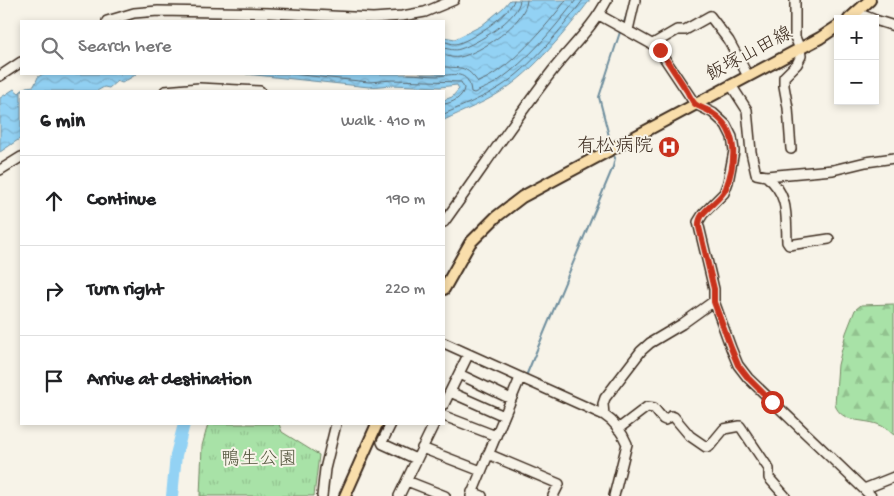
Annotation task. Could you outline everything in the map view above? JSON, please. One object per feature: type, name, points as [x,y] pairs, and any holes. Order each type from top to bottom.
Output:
[{"type":"main road","points":[[854,15],[870,0]]},
{"type":"main road","name":"飯塚山田線","points":[[445,287],[470,243],[496,218],[522,198],[800,49],[834,29]]},
{"type":"main road","points":[[345,496],[377,425]]},
{"type":"street","points":[[110,20],[134,13],[158,12],[269,12],[373,18],[425,12],[454,0]]},
{"type":"street","points":[[445,221],[554,69],[599,16],[607,0]]},
{"type":"street","points":[[624,28],[635,0]]},
{"type":"street","points":[[791,149],[784,77],[797,64],[801,56],[800,49],[794,38],[795,0]]},
{"type":"street","points":[[599,16],[653,44],[660,50],[695,104],[713,113],[726,126],[732,137],[734,151],[728,182],[724,193],[703,214],[698,222],[714,289],[714,302],[735,356],[748,378],[872,496]]},
{"type":"street","points":[[653,44],[677,30],[685,30],[710,16],[728,41],[748,76]]},
{"type":"street","points":[[879,21],[894,26]]},
{"type":"street","points":[[0,76],[20,63]]},
{"type":"street","points":[[731,85],[747,110],[751,152],[756,174],[766,176],[833,170],[894,158]]},
{"type":"street","points":[[176,90],[199,88],[240,90]]},
{"type":"street","points":[[0,170],[20,158]]},
{"type":"street","points":[[766,176],[782,192],[786,212],[787,242],[790,245],[829,239]]},
{"type":"street","points":[[604,415],[603,404],[606,398],[642,351],[650,343],[714,302]]},
{"type":"street","points":[[445,344],[604,415],[618,429],[627,444],[614,496]]},
{"type":"street","points":[[445,402],[468,355]]},
{"type":"street","points":[[459,374],[511,399]]},
{"type":"street","points":[[482,496],[472,494],[520,378]]},
{"type":"street","points":[[450,392],[504,416]]},
{"type":"street","points":[[618,429],[647,407],[654,408],[665,420],[671,416],[674,417],[690,436],[706,447],[709,447],[724,429],[740,426],[769,469],[771,482],[786,496]]},
{"type":"street","points":[[445,416],[496,436]]},
{"type":"street","points":[[322,496],[325,470],[336,425]]},
{"type":"street","points":[[390,425],[382,442],[383,444],[416,459]]},
{"type":"street","points":[[400,496],[434,425]]},
{"type":"street","points":[[422,448],[481,471]]},
{"type":"street","points":[[488,454],[559,484],[553,496]]},
{"type":"street","points":[[864,489],[894,477]]},
{"type":"street","points":[[406,481],[446,496]]},
{"type":"green space","points":[[894,304],[894,435],[880,425],[847,418],[838,411],[835,405],[838,365],[846,333],[855,310],[861,305]]},
{"type":"green space","name":"鴨生公園","points":[[208,425],[279,425],[282,432],[319,455],[314,496],[200,496],[202,446]]},
{"type":"water","points":[[510,0],[590,0],[538,62],[514,83],[473,107],[445,120],[445,100],[452,97],[459,89],[457,85],[440,87],[392,85],[369,87],[255,75],[445,75],[445,37],[455,39],[481,26]]},
{"type":"water","points":[[41,75],[135,75],[122,83],[117,81],[109,88],[104,87],[99,90],[22,90],[26,87],[34,86],[38,77]]},
{"type":"water","points":[[14,89],[19,93],[20,139],[0,152],[0,98]]},
{"type":"waterway","points":[[623,25],[628,11]]},
{"type":"waterway","points":[[611,144],[599,97],[621,29]]},
{"type":"waterway","points":[[526,376],[613,167],[615,158],[613,154]]},
{"type":"waterway","points":[[496,448],[523,383]]},
{"type":"waterway","points":[[172,496],[176,455],[184,425]]},
{"type":"place","name":"有松病院","points":[[669,147]]},
{"type":"route","points":[[660,50],[695,104],[713,113],[726,126],[732,137],[734,151],[724,193],[707,209],[698,222],[714,289],[714,302],[731,348],[738,365],[772,402]]}]
